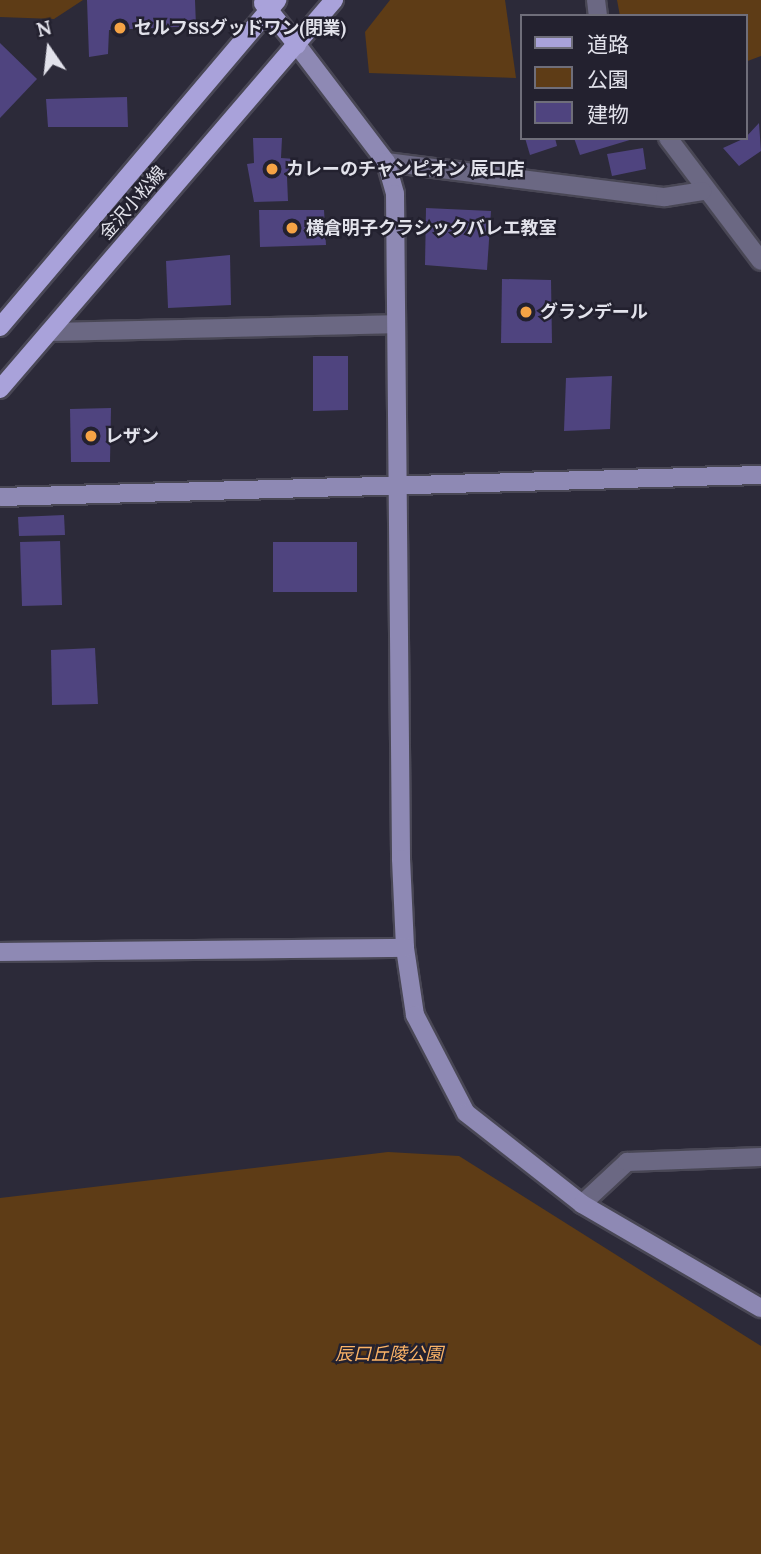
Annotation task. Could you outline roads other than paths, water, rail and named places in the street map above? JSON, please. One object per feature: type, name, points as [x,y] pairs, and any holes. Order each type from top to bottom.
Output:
[{"type":"main road","name":"金沢小松線","points":[[0,389],[334,0]]},
{"type":"main road","name":"金沢小松線","points":[[0,327],[269,3],[297,45]]},
{"type":"street","points":[[297,45],[386,162],[395,194],[394,324],[405,948],[415,1015],[466,1113],[582,1203],[761,1308]]},
{"type":"street","points":[[669,140],[702,191],[761,261]]},
{"type":"street","points":[[386,162],[665,197],[702,191]]},
{"type":"street","points":[[49,332],[394,324]]},
{"type":"street","points":[[0,497],[761,475]]},
{"type":"street","points":[[0,952],[405,948]]},
{"type":"street","points":[[582,1203],[627,1162],[761,1157]]},
{"type":"place","name":"セルフSSグッドワン(閉業)","points":[[120,28]]},
{"type":"place","name":"カレーのチャンピオン 辰口店","points":[[272,169]]},
{"type":"place","name":"横倉明子クラシックバレエ教室","points":[[292,228]]},
{"type":"place","name":"グランデール","points":[[526,312]]},
{"type":"place","name":"レザン","points":[[91,436]]},
{"type":"park label","name":"辰口丘陵公園","points":[[389,1354]]}]
